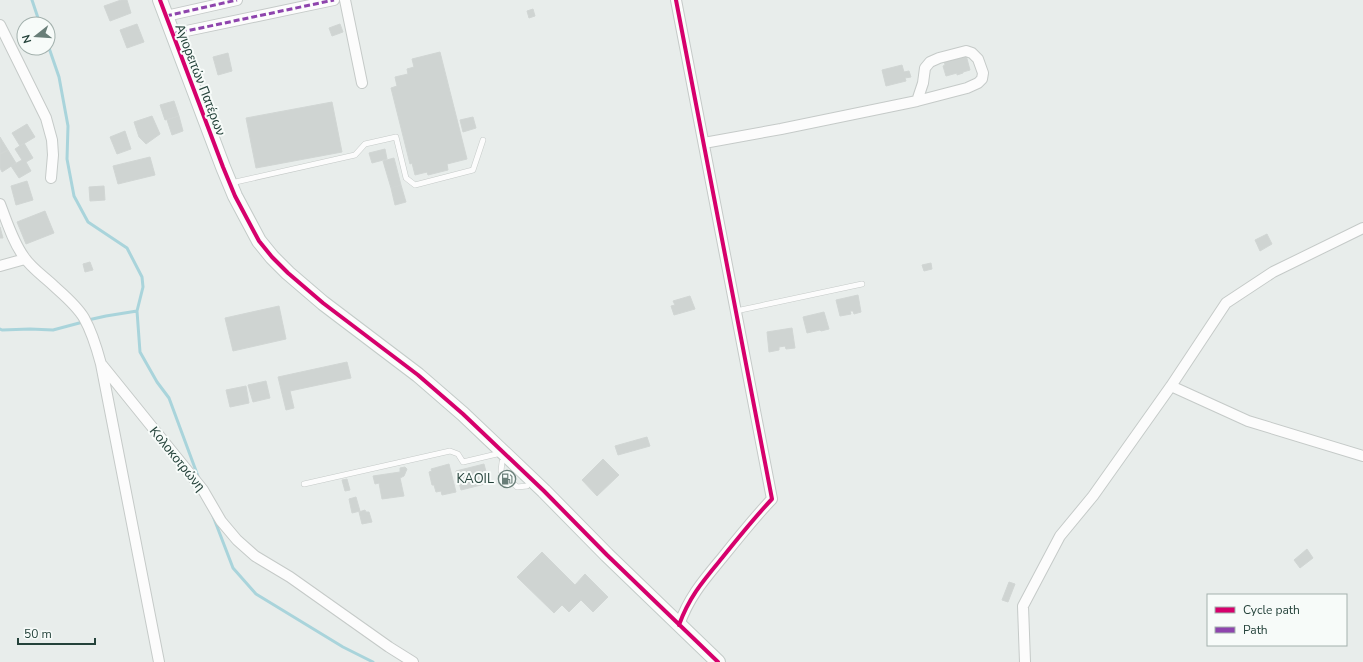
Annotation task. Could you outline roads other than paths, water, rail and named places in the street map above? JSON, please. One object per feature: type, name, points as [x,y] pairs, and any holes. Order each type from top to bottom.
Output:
[{"type":"street","name":"Αγιορειτών Πατέρων","points":[[160,0],[230,184],[246,217],[260,241],[272,257],[322,303],[418,375],[463,414],[503,457],[718,662]]},
{"type":"street","points":[[166,16],[237,0]]},
{"type":"street","points":[[172,34],[334,0]]},
{"type":"street","points":[[345,0],[362,83]]},
{"type":"street","points":[[676,0],[772,499],[749,524],[696,590],[679,625]]},
{"type":"street","points":[[0,25],[46,118],[52,140],[53,155],[51,178]]},
{"type":"street","points":[[704,143],[804,125],[917,101],[967,88],[978,83],[982,79],[983,73],[978,59],[972,53],[966,51],[930,62],[924,68],[923,84],[917,101]]},
{"type":"street","name":"Κολοκοτρώνη","points":[[0,204],[14,240],[26,259],[63,294],[86,321],[101,364],[203,490],[220,521],[237,540],[255,556],[290,577],[389,647],[413,662]]},
{"type":"street","points":[[1025,662],[1023,606],[1060,536],[1093,496],[1171,386],[1226,303],[1273,272],[1363,228]]},
{"type":"street","points":[[0,266],[26,259]]},
{"type":"street","points":[[101,364],[159,662]]},
{"type":"street","points":[[1171,386],[1248,421],[1363,456]]},
{"type":"lane","points":[[230,184],[355,156],[365,144],[396,137],[406,178],[415,186],[473,170],[483,140]]},
{"type":"lane","points":[[736,311],[862,284]]},
{"type":"lane","points":[[304,484],[450,451],[458,454],[463,462],[503,457],[501,471],[517,487],[527,486]]},
{"type":"waterway","points":[[32,0],[37,16]]},
{"type":"waterway","points":[[52,56],[59,77],[68,126],[67,159],[74,196],[88,222],[127,248],[142,277],[143,287],[137,311],[140,352],[157,382],[169,398],[199,479]]},
{"type":"waterway","points":[[88,320],[137,311]]},
{"type":"waterway","points":[[0,329],[53,330],[83,322]]},
{"type":"waterway","points":[[213,516],[233,568],[256,594],[343,647],[373,662]]},
{"type":"place","name":"KAOIL","points":[[507,479]]}]
